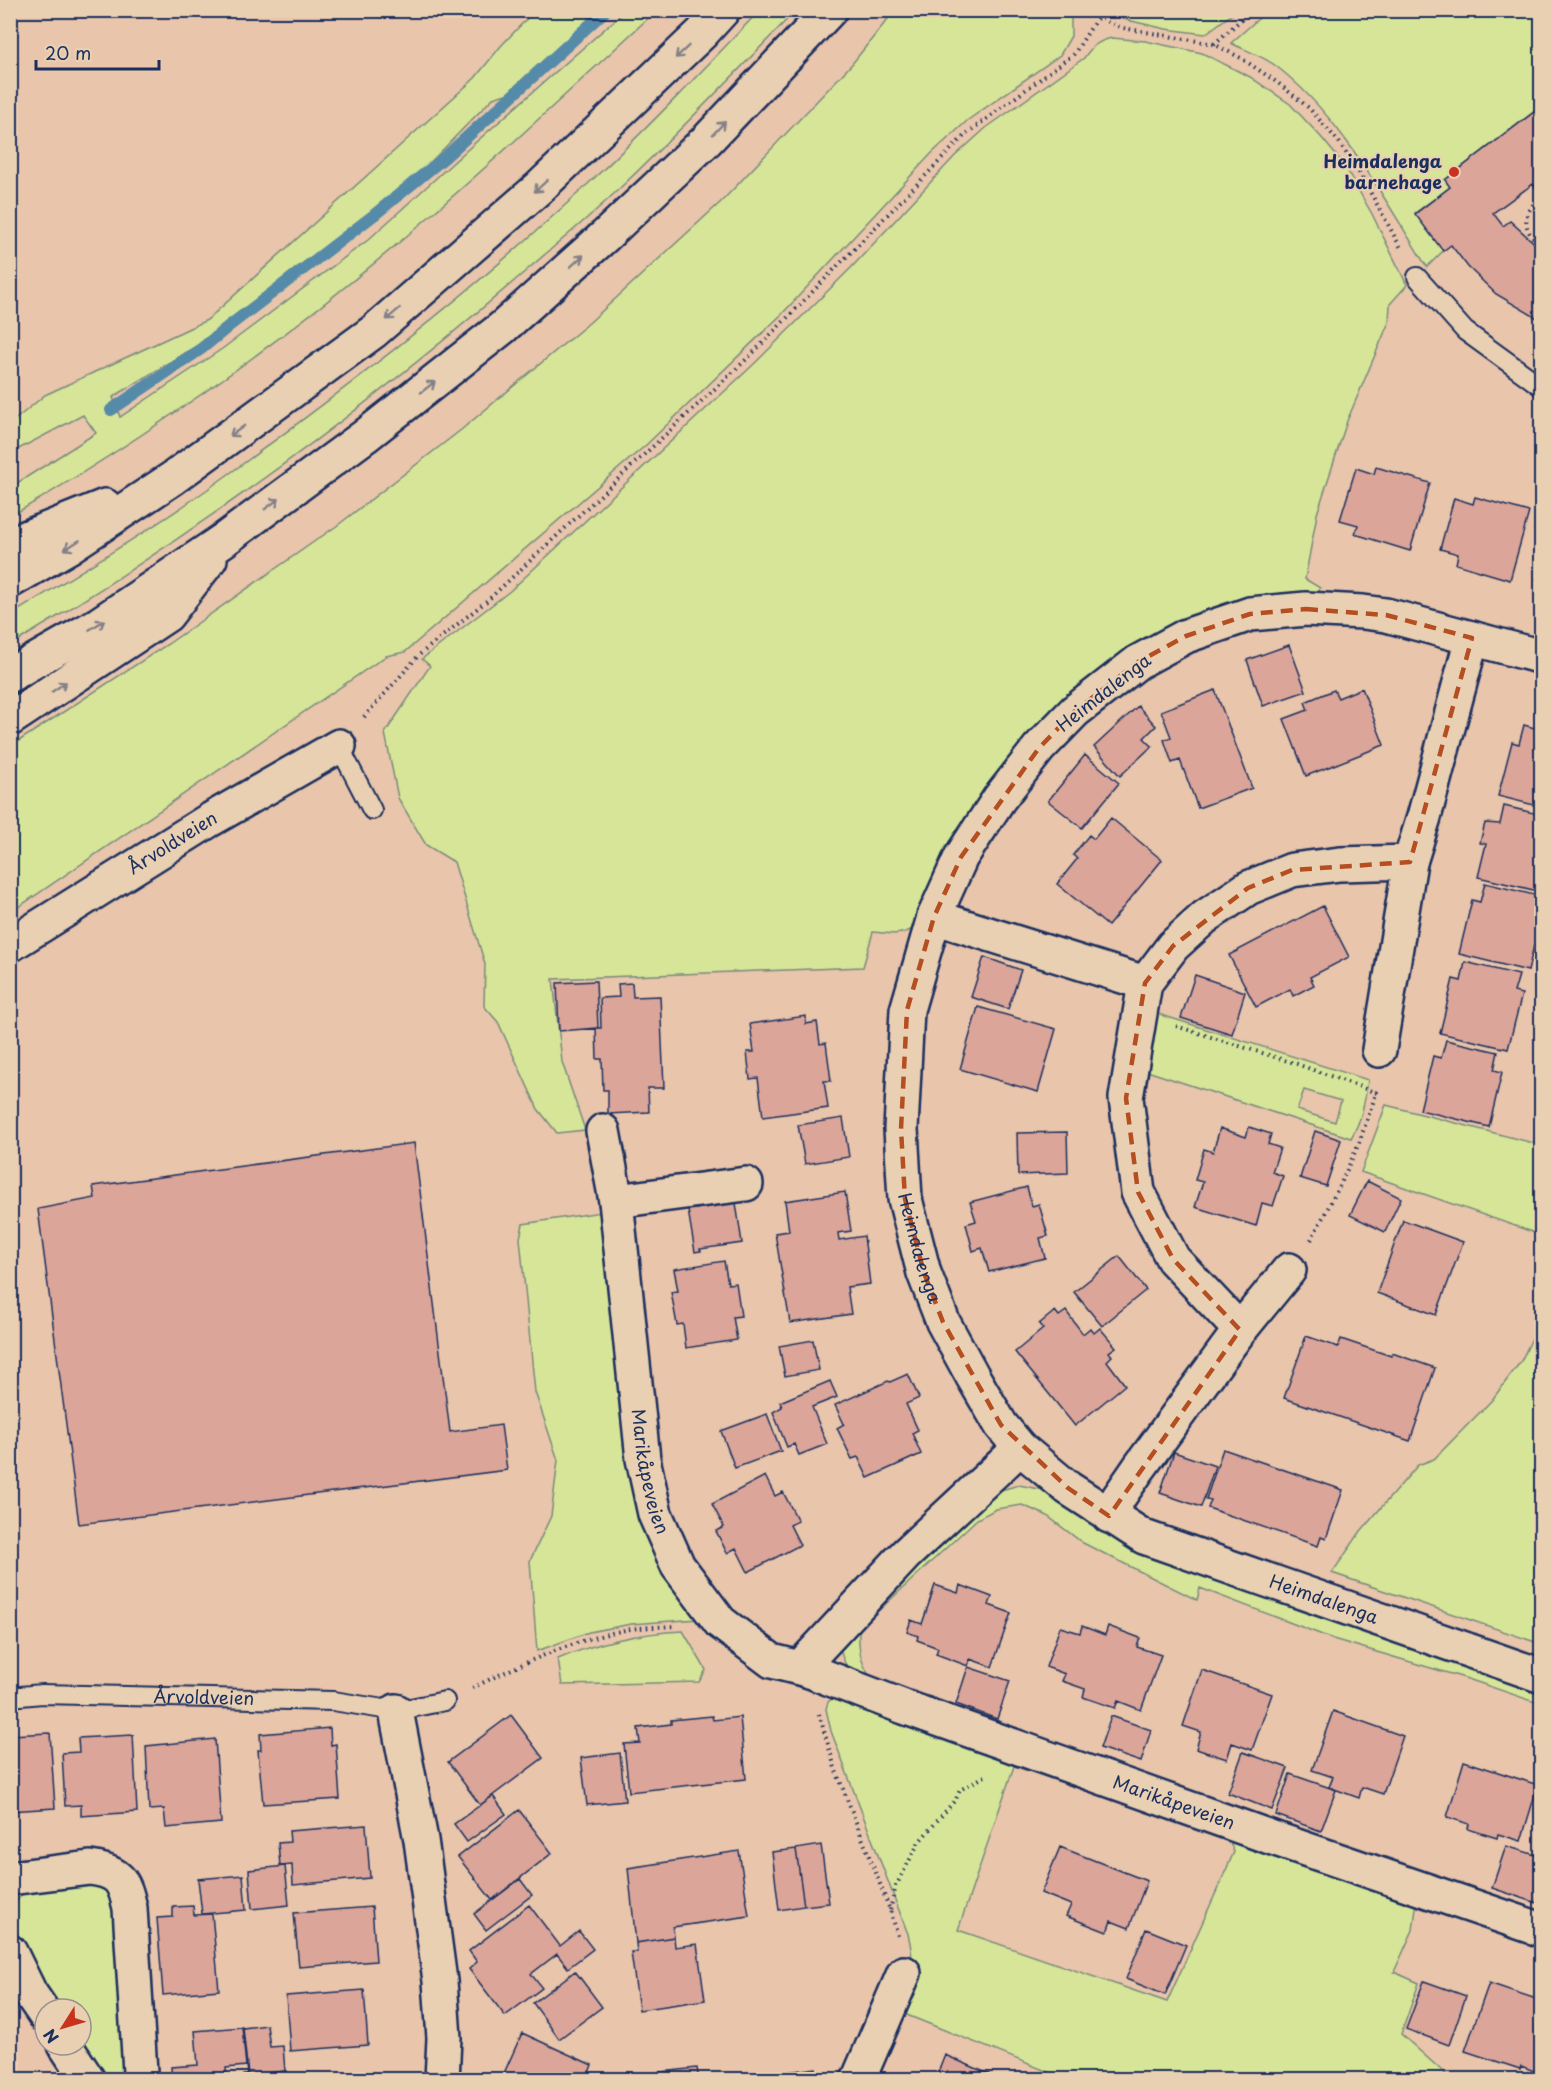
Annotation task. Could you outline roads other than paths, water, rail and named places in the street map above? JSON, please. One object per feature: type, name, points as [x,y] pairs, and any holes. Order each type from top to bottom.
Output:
[{"type":"main road","points":[[10,581],[70,546],[173,478],[373,332],[540,188],[702,33],[723,10]]},
{"type":"main road","points":[[10,675],[99,624],[225,539],[365,436],[502,328],[605,236],[707,140],[830,10]]},
{"type":"main road","points":[[10,544],[173,478]]},
{"type":"main road","points":[[10,719],[168,615],[225,539]]},
{"type":"main road","name":"Heimdalenga","points":[[1542,657],[1386,615],[1306,609],[1250,614],[1186,636],[1138,662],[1075,711],[1039,748],[999,799],[961,857],[934,917],[907,1010],[901,1129],[905,1199],[924,1274],[943,1322],[972,1377],[1001,1425],[1020,1448],[1068,1488],[1144,1537],[1542,1676]]},
{"type":"main road","points":[[1379,1050],[1410,862],[1472,638]]},
{"type":"main road","name":"Årvoldveien","points":[[10,945],[208,821],[339,746]]},
{"type":"main road","points":[[1240,1330],[1173,1259],[1138,1192],[1126,1098],[1145,983],[1181,938],[1205,916],[1248,888],[1292,870],[1340,864],[1410,862]]},
{"type":"main road","points":[[934,917],[1145,983]]},
{"type":"main road","name":"Marikåpeveien","points":[[603,1131],[615,1201],[643,1459],[655,1514],[678,1566],[720,1622],[772,1661],[807,1670],[1026,1751],[1542,1930]]},
{"type":"main road","points":[[615,1201],[746,1184]]},
{"type":"main road","points":[[1109,1516],[1139,1468],[1240,1330],[1289,1270]]},
{"type":"main road","points":[[807,1670],[808,1659],[906,1554],[1020,1448]]},
{"type":"main road","points":[[396,1711],[421,1840],[440,1982],[444,2038],[442,2079]]},
{"type":"main road","points":[[10,1878],[90,1868],[102,1869],[120,1877],[126,1887],[130,1908],[140,2072],[138,2079]]},
{"type":"main road","points":[[10,1952],[33,1997]]},
{"type":"main road","points":[[858,2079],[903,1973]]},
{"type":"main road","points":[[73,2057],[88,2079]]},
{"type":"lane","points":[[1417,277],[1465,331],[1542,387]]},
{"type":"lane","points":[[339,746],[372,810]]},
{"type":"lane","name":"Årvoldveien","points":[[10,1697],[42,1694],[333,1701],[396,1711],[445,1701]]},
{"type":"waterway","points":[[111,410],[201,349],[374,215],[445,157],[606,10]]},
{"type":"place","name":"Heimdalenga barnehage","points":[[1454,172]]}]
